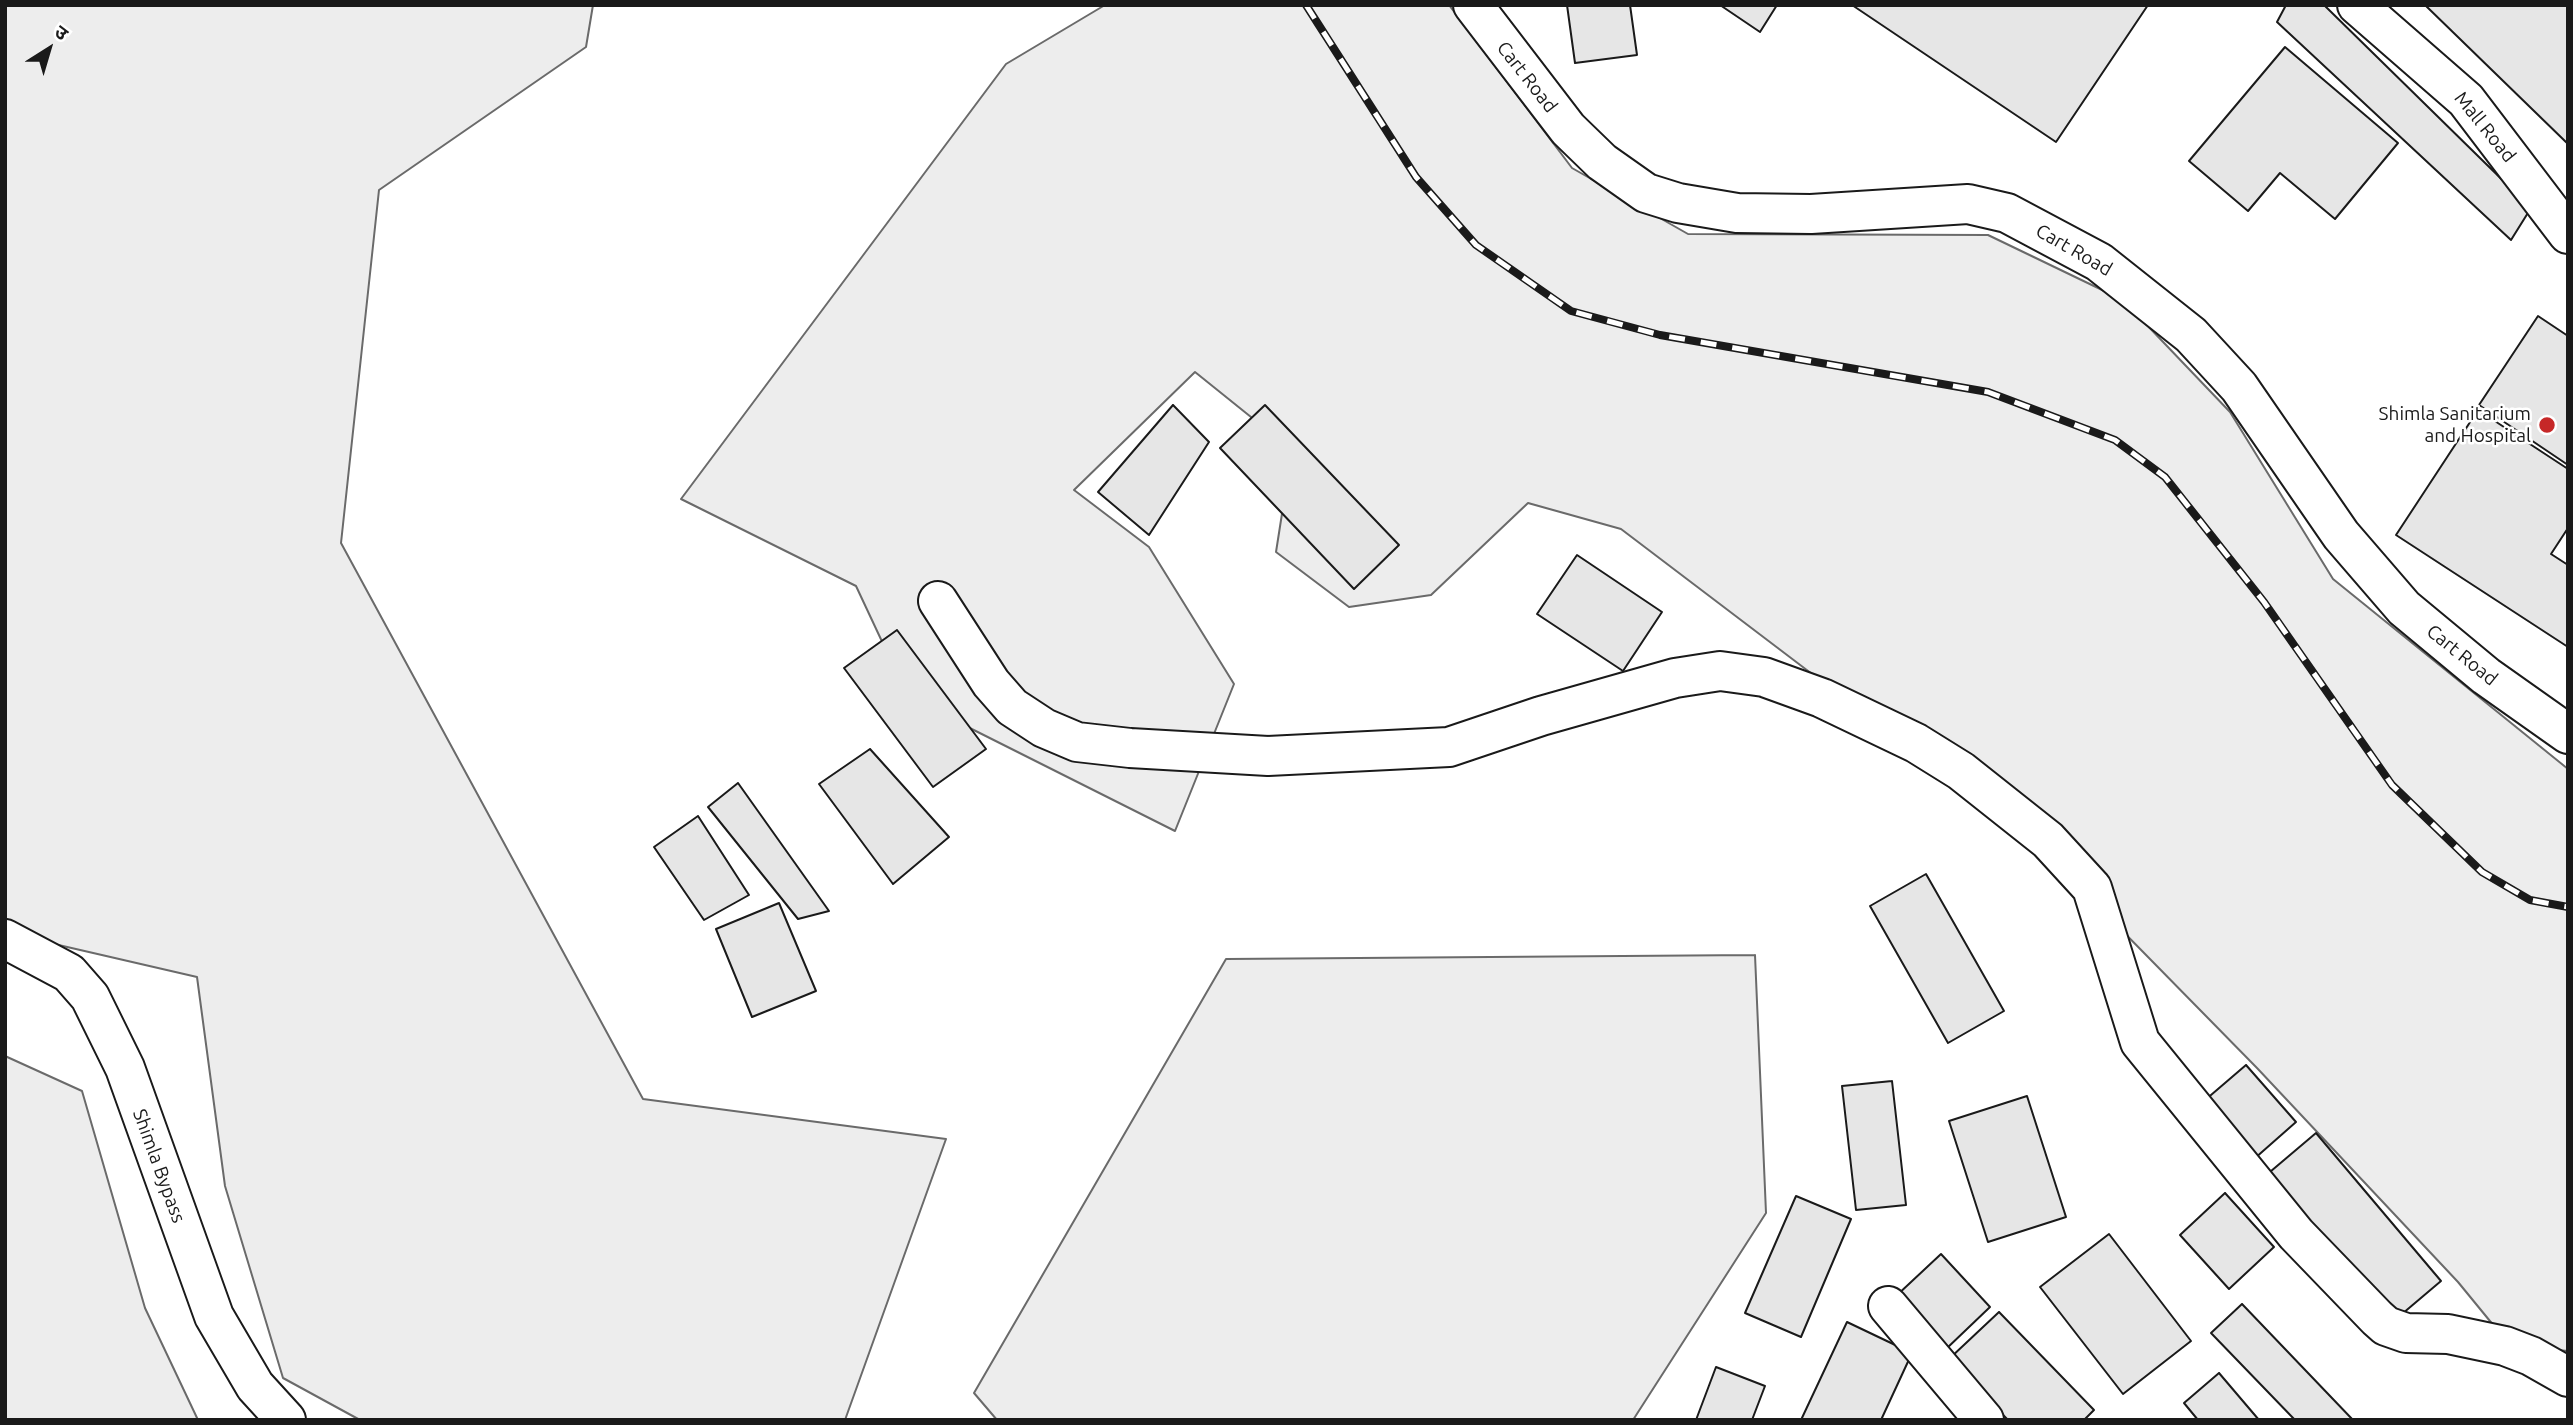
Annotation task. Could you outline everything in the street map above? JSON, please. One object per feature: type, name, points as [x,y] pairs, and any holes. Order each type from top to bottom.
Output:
[{"type":"main road","name":"Cart Road","points":[[1473,5],[1568,129],[1602,162],[1646,193],[1678,204],[1737,213],[1811,214],[1968,204],[2007,213],[2099,262],[2191,335],[2239,387],[2341,535],[2404,608],[2486,676],[2568,734]]},
{"type":"main road","name":"Mall Road","points":[[2357,5],[2466,100],[2568,234]]},
{"type":"main road","points":[[938,601],[991,683],[1012,707],[1044,728],[1077,742],[1130,748],[1268,756],[1449,747],[1541,716],[1675,678],[1720,671],[1775,681],[1822,698],[1905,737],[1961,771],[2048,840],[2092,888],[2140,1042],[2296,1234],[2377,1318],[2386,1326],[2406,1333],[2448,1334],[2505,1346],[2531,1356],[2568,1377]]},
{"type":"main road","name":"Shimla Bypass","points":[[5,940],[40,955],[69,973],[90,997],[125,1068],[214,1316],[255,1386],[286,1420]]},
{"type":"main road","points":[[1888,1306],[1984,1420]]},
{"type":"shaded area","points":[[5,5],[593,5],[586,47],[379,190],[341,543],[643,1099],[946,1139],[845,1420],[360,1420],[283,1378],[225,1186],[197,977],[11,934],[5,935]]},
{"type":"shaded area","points":[[1105,5],[1449,5],[1572,168],[1688,234],[1988,235],[2123,300],[2230,412],[2333,579],[2568,769],[2568,1351],[2557,1350],[2494,1326],[2458,1282],[2257,1068],[2040,847],[1621,529],[1528,503],[1431,595],[1349,607],[1276,552],[1292,450],[1195,372],[1074,490],[1149,547],[1234,684],[1175,831],[908,697],[856,586],[681,499],[1006,64]]},
{"type":"shaded area","points":[[1755,955],[1766,1213],[1633,1420],[997,1420],[974,1393],[1226,959]]},
{"type":"shaded area","points":[[5,1056],[82,1091],[145,1308],[198,1420],[5,1420]]},
{"type":"building","points":[[1567,5],[1630,5],[1637,55],[1575,63]]},
{"type":"building","points":[[1720,5],[1777,5],[1760,32]]},
{"type":"building","points":[[1852,5],[2148,5],[2056,142]]},
{"type":"building","points":[[2286,5],[2324,5],[2531,208],[2511,240],[2277,22]]},
{"type":"building","points":[[2425,5],[2568,5],[2568,144]]},
{"type":"building","points":[[2285,47],[2398,143],[2335,219],[2280,173],[2248,211],[2189,161]]},
{"type":"building","points":[[2538,316],[2568,336],[2568,465],[2479,405]]},
{"type":"building","points":[[1173,405],[1209,442],[1149,535],[1098,492]]},
{"type":"building","points":[[1265,405],[1399,545],[1354,589],[1220,448]]},
{"type":"building","points":[[2478,410],[2568,469],[2568,528],[2551,554],[2568,565],[2568,647],[2396,535]]},
{"type":"building","points":[[1577,555],[1662,612],[1623,671],[1537,614]]},
{"type":"building","points":[[897,630],[986,749],[933,787],[844,668]]},
{"type":"building","points":[[870,749],[949,837],[893,884],[819,784]]},
{"type":"building","points":[[738,783],[829,911],[798,919],[708,807]]},
{"type":"building","points":[[698,816],[749,895],[704,920],[654,847]]},
{"type":"building","points":[[1926,874],[2004,1011],[1948,1043],[1870,906]]},
{"type":"building","points":[[779,903],[816,991],[752,1017],[716,929]]},
{"type":"building","points":[[2246,1065],[2296,1122],[2254,1159],[2204,1101]]},
{"type":"building","points":[[1892,1081],[1906,1205],[1856,1210],[1842,1086]]},
{"type":"building","points":[[2027,1096],[2066,1217],[1988,1242],[1949,1121]]},
{"type":"building","points":[[2316,1133],[2441,1281],[2389,1325],[2264,1177]]},
{"type":"building","points":[[2225,1193],[2274,1247],[2229,1289],[2180,1235]]},
{"type":"building","points":[[1796,1196],[1851,1219],[1801,1337],[1745,1313]]},
{"type":"building","points":[[2109,1234],[2191,1341],[2123,1394],[2040,1287]]},
{"type":"building","points":[[1941,1254],[1990,1307],[1945,1350],[1895,1297]]},
{"type":"building","points":[[2242,1304],[2353,1420],[2295,1420],[2211,1333]]},
{"type":"building","points":[[1999,1312],[2094,1410],[2084,1420],[2008,1420],[1949,1359]]},
{"type":"building","points":[[1847,1322],[1912,1353],[1881,1420],[1801,1420]]},
{"type":"building","points":[[1716,1367],[1765,1386],[1752,1420],[1696,1420]]},
{"type":"building","points":[[2219,1373],[2259,1420],[2198,1420],[2184,1403]]},
{"type":"railway","points":[[1306,5],[1416,177],[1476,245],[1571,311],[1660,335],[1988,392],[2115,440],[2165,477],[2264,602],[2392,785],[2482,872],[2530,900],[2568,907]]},
{"type":"place","name":"Shimla Sanitarium and Hospital","points":[[2547,425]]}]
